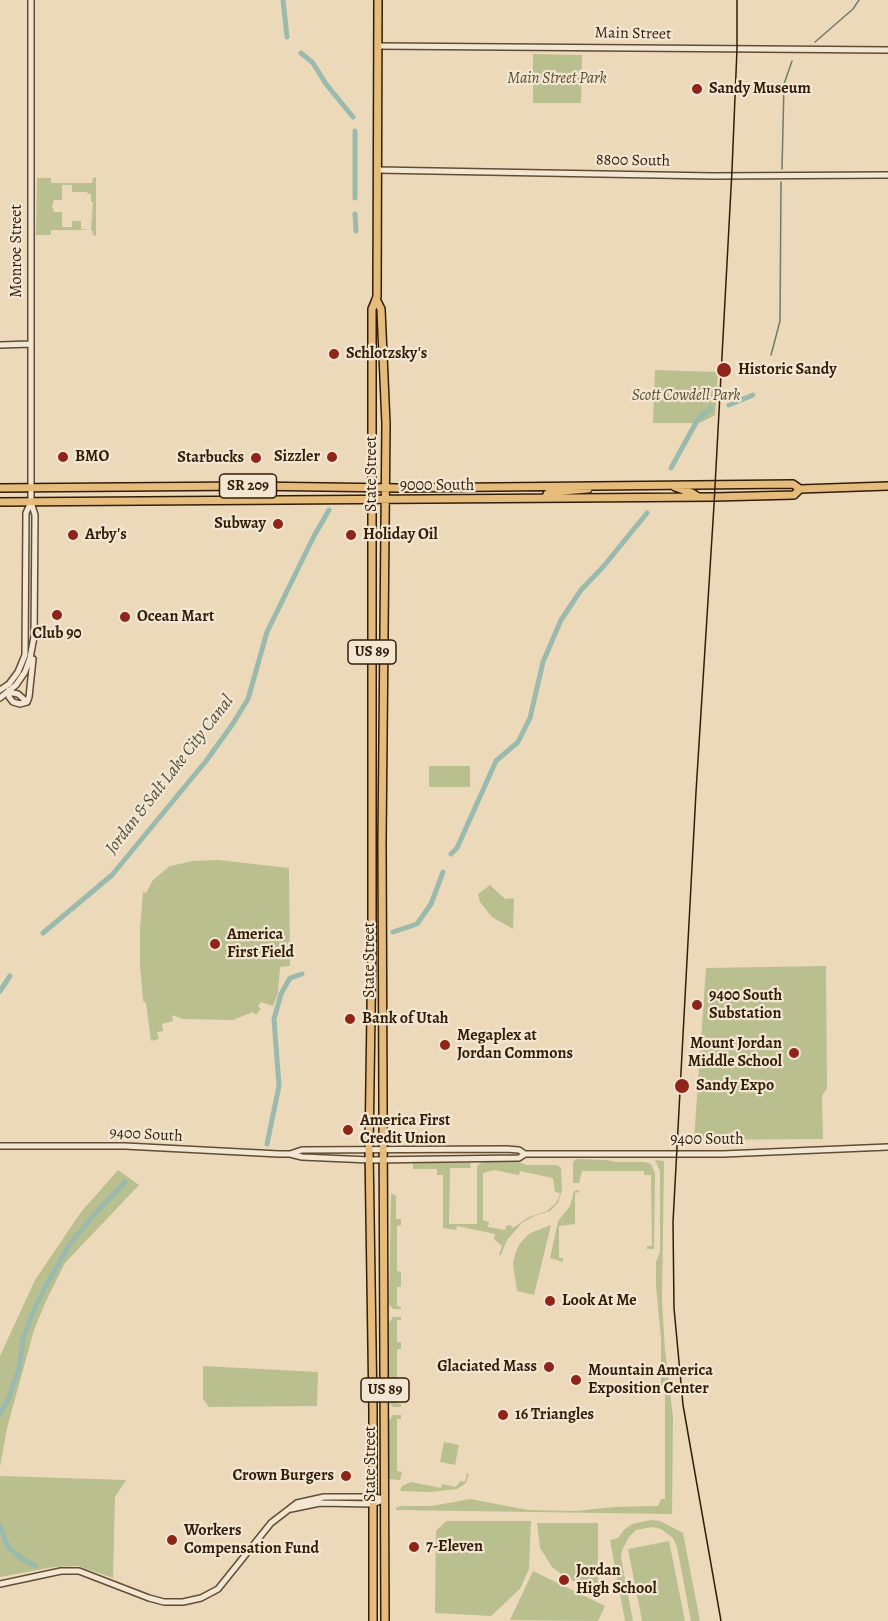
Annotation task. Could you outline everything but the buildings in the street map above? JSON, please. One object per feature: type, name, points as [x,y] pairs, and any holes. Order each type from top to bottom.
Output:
[{"type":"main road","name":"State Street","points":[[373,1621],[369,1150],[372,945],[372,309],[376,299],[378,0]]},
{"type":"main road","name":"State Street","points":[[376,299],[381,309],[386,424],[382,836],[385,1621]]},
{"type":"main road","name":"9000 South","points":[[0,488],[249,486],[386,488],[793,484],[800,489],[888,486]]},
{"type":"main road","points":[[670,485],[698,497]]},
{"type":"main road","points":[[546,498],[550,492],[577,492],[599,486]]},
{"type":"main road","name":"9000 South","points":[[0,502],[698,497],[794,495],[800,489]]},
{"type":"street","name":"Monroe Street","points":[[0,694],[9,692],[25,672],[34,637],[35,513],[31,502],[31,0]]},
{"type":"street","name":"Main Street","points":[[378,46],[888,50]]},
{"type":"street","name":"8800 South","points":[[377,171],[712,176],[888,175]]},
{"type":"street","points":[[0,345],[31,344]]},
{"type":"street","name":"Monroe Street","points":[[0,694],[14,678],[24,659],[26,513],[31,502]]},
{"type":"street","points":[[27,702],[34,637]]},
{"type":"street","points":[[24,659],[20,673],[9,692],[10,699],[14,703],[27,702]]},
{"type":"street","points":[[9,692],[18,694],[27,702]]},
{"type":"street","name":"9400 South","points":[[0,1146],[125,1146],[370,1160],[519,1158],[525,1154]]},
{"type":"street","name":"9400 South","points":[[290,1154],[302,1150],[506,1149],[519,1150],[525,1154],[723,1154],[888,1147]]},
{"type":"street","points":[[0,1584],[61,1571],[79,1571],[149,1598],[164,1602],[183,1602],[201,1598],[218,1588],[271,1524],[297,1503],[314,1498],[373,1501],[385,1499]]},
{"type":"green space","name":"Main Street Park","points":[[533,54],[582,55],[581,103],[533,103]]},
{"type":"green space","points":[[96,177],[96,236],[93,235],[92,230],[91,230],[51,230],[51,235],[36,235],[37,178],[51,178],[51,183],[92,183],[93,178]],"holes":[[[62,185],[72,185],[72,192],[91,194],[91,202],[93,202],[91,230],[81,229],[81,221],[72,221],[72,227],[62,227],[62,212],[54,212],[52,206],[54,200],[62,200]]]},
{"type":"green space","name":"Scott Cowdell Park","points":[[655,370],[718,372],[715,415],[700,423],[653,423]]},
{"type":"green space","points":[[429,766],[470,766],[470,787],[429,787]]},
{"type":"green space","name":"America First Field","points":[[218,860],[289,868],[290,966],[280,967],[278,993],[273,1006],[261,1002],[258,1006],[261,1009],[256,1015],[253,1012],[233,1020],[183,1019],[172,1015],[173,1021],[162,1024],[163,1031],[157,1032],[159,1039],[151,1041],[146,1003],[143,1001],[140,965],[143,892],[146,893],[153,880],[170,866],[193,861]]},
{"type":"green space","points":[[490,885],[505,899],[514,898],[513,929],[492,917],[480,902],[478,894]]},
{"type":"green space","name":"Mount Jordan Middle School","points":[[826,966],[827,1088],[822,1096],[823,1139],[694,1140],[706,968]]},
{"type":"green space","points":[[576,1159],[651,1164],[655,1173],[654,1249],[647,1249],[647,1246],[652,1246],[651,1175],[644,1175],[644,1171],[582,1171],[579,1183],[573,1183],[573,1162]]},
{"type":"green space","points":[[655,1160],[664,1161],[662,1302],[673,1417],[672,1514],[396,1510],[400,1506],[432,1506],[470,1499],[528,1510],[576,1511],[658,1506],[661,1499],[665,1499],[665,1391],[661,1390],[661,1338],[656,1286],[656,1262],[660,1252],[660,1171]]},
{"type":"green space","points":[[482,1162],[518,1162],[527,1165],[557,1165],[561,1168],[562,1190],[558,1203],[550,1211],[522,1223],[507,1240],[501,1255],[499,1255],[502,1246],[494,1239],[495,1234],[457,1226],[456,1230],[443,1228],[443,1175],[437,1175],[437,1169],[413,1169],[413,1163],[470,1163],[471,1168],[450,1168],[449,1224],[477,1224],[477,1166]],"holes":[[[494,1170],[519,1175],[520,1171],[553,1178],[555,1192],[560,1193],[556,1203],[547,1211],[529,1217],[513,1228],[510,1225],[506,1226],[505,1230],[488,1227],[489,1222],[483,1220],[483,1173]]]},
{"type":"green space","points":[[118,1170],[139,1185],[65,1263],[46,1301],[34,1330],[7,1428],[0,1467],[0,1356],[35,1280],[81,1212]]},
{"type":"green space","points":[[579,1190],[575,1193],[575,1224],[559,1226],[559,1258],[563,1258],[563,1262],[550,1258],[558,1221],[570,1206],[574,1191]]},
{"type":"green space","points":[[391,1193],[396,1196],[396,1219],[401,1219],[401,1225],[397,1226],[397,1271],[401,1272],[401,1287],[397,1287],[397,1306],[401,1309],[393,1309],[389,1304]]},
{"type":"green space","points":[[551,1225],[534,1295],[517,1291],[513,1264],[516,1251],[530,1233]]},
{"type":"green space","points":[[393,1317],[401,1317],[401,1320],[397,1320],[397,1342],[401,1342],[401,1349],[397,1349],[397,1403],[401,1404],[401,1407],[393,1407],[389,1402],[389,1323]]},
{"type":"green space","points":[[203,1366],[318,1372],[317,1406],[209,1407],[203,1399]]},
{"type":"green space","points":[[393,1415],[401,1415],[401,1419],[397,1419],[397,1471],[402,1472],[400,1480],[389,1479],[389,1420]]},
{"type":"green space","points":[[444,1442],[459,1445],[455,1465],[440,1462]]},
{"type":"green space","points":[[467,1473],[469,1474],[466,1483],[457,1489],[430,1492],[400,1491],[402,1486],[411,1482],[441,1488],[442,1484],[455,1487],[461,1481],[465,1482]]},
{"type":"green space","points":[[0,1476],[126,1480],[115,1497],[113,1578],[78,1566],[54,1567],[0,1577]]},
{"type":"green space","points":[[651,1520],[660,1521],[683,1533],[700,1621],[691,1621],[677,1547],[673,1538],[661,1529],[652,1527],[636,1530],[622,1550],[621,1558],[633,1621],[625,1621],[610,1540],[618,1538],[632,1524]]},
{"type":"green space","points":[[446,1521],[531,1521],[529,1569],[520,1589],[491,1616],[435,1613],[436,1531]]},
{"type":"green space","points":[[537,1523],[598,1523],[598,1584],[569,1580],[552,1567],[540,1548]]},
{"type":"green space","points":[[669,1541],[685,1621],[642,1621],[628,1549]]},
{"type":"green space","points":[[533,1571],[605,1606],[598,1621],[510,1620]]},
{"type":"waterway","name":"Jordan & Salt Lake City Canal","points":[[283,0],[287,37]]},
{"type":"waterway","points":[[815,42],[853,9],[859,0]]},
{"type":"waterway","name":"Jordan & Salt Lake City Canal","points":[[301,53],[313,63],[326,84],[353,117]]},
{"type":"waterway","points":[[782,169],[784,84],[792,61]]},
{"type":"waterway","name":"Jordan & Salt Lake City Canal","points":[[355,131],[355,198]]},
{"type":"waterway","points":[[771,355],[780,321],[781,182]]},
{"type":"waterway","name":"Jordan & Salt Lake City Canal","points":[[355,214],[356,231]]},
{"type":"waterway","points":[[729,405],[753,395]]},
{"type":"waterway","points":[[671,468],[698,419],[711,408]]},
{"type":"waterway","name":"Jordan & Salt Lake City Canal","points":[[43,933],[112,875],[206,761],[232,725],[248,699],[267,632],[329,510]]},
{"type":"waterway","points":[[451,854],[457,848],[496,761],[518,742],[530,718],[543,662],[561,620],[581,590],[647,513]]},
{"type":"waterway","points":[[393,932],[417,924],[431,904],[443,872]]},
{"type":"waterway","points":[[267,1144],[279,1086],[274,1019],[281,994],[290,978],[302,974]]},
{"type":"waterway","name":"Jordan & Salt Lake City Canal","points":[[0,991],[10,976]]},
{"type":"waterway","points":[[0,1414],[8,1400],[19,1369],[23,1339],[48,1282],[70,1244],[125,1182]]},
{"type":"waterway","points":[[0,1526],[8,1547],[22,1559],[36,1566]]},
{"type":"tram line","points":[[721,1621],[683,1405],[674,1308],[673,1222],[732,170],[737,0]]},
{"type":"place","name":"Sandy Museum","points":[[697,89]]},
{"type":"place","name":"Schlotzsky's","points":[[334,354]]},
{"type":"place","name":"Historic Sandy","points":[[724,370]]},
{"type":"place","name":"BMO","points":[[63,457]]},
{"type":"place","name":"Sizzler","points":[[332,457]]},
{"type":"place","name":"Starbucks","points":[[256,458]]},
{"type":"place","name":"Subway","points":[[278,524]]},
{"type":"place","name":"Arby's","points":[[73,535]]},
{"type":"place","name":"Holiday Oil","points":[[351,535]]},
{"type":"place","name":"Club 90","points":[[57,615]]},
{"type":"place","name":"Ocean Mart","points":[[125,617]]},
{"type":"place","name":"America First Field","points":[[215,944]]},
{"type":"place","name":"9400 South Substation","points":[[697,1005]]},
{"type":"place","name":"Bank of Utah","points":[[350,1019]]},
{"type":"place","name":"Megaplex at Jordan Commons","points":[[445,1045]]},
{"type":"place","name":"Mount Jordan Middle School","points":[[794,1053]]},
{"type":"place","name":"Sandy Expo","points":[[682,1086]]},
{"type":"place","name":"America First Credit Union","points":[[348,1130]]},
{"type":"place","name":"Look At Me","points":[[550,1301]]},
{"type":"place","name":"Glaciated Mass","points":[[549,1367]]},
{"type":"place","name":"Mountain America Exposition Center","points":[[576,1380]]},
{"type":"place","name":"16 Triangles","points":[[503,1415]]},
{"type":"place","name":"Crown Burgers","points":[[346,1476]]},
{"type":"place","name":"Workers Compensation Fund","points":[[172,1540]]},
{"type":"place","name":"7-Eleven","points":[[414,1547]]},
{"type":"place","name":"Jordan High School","points":[[564,1580]]}]
